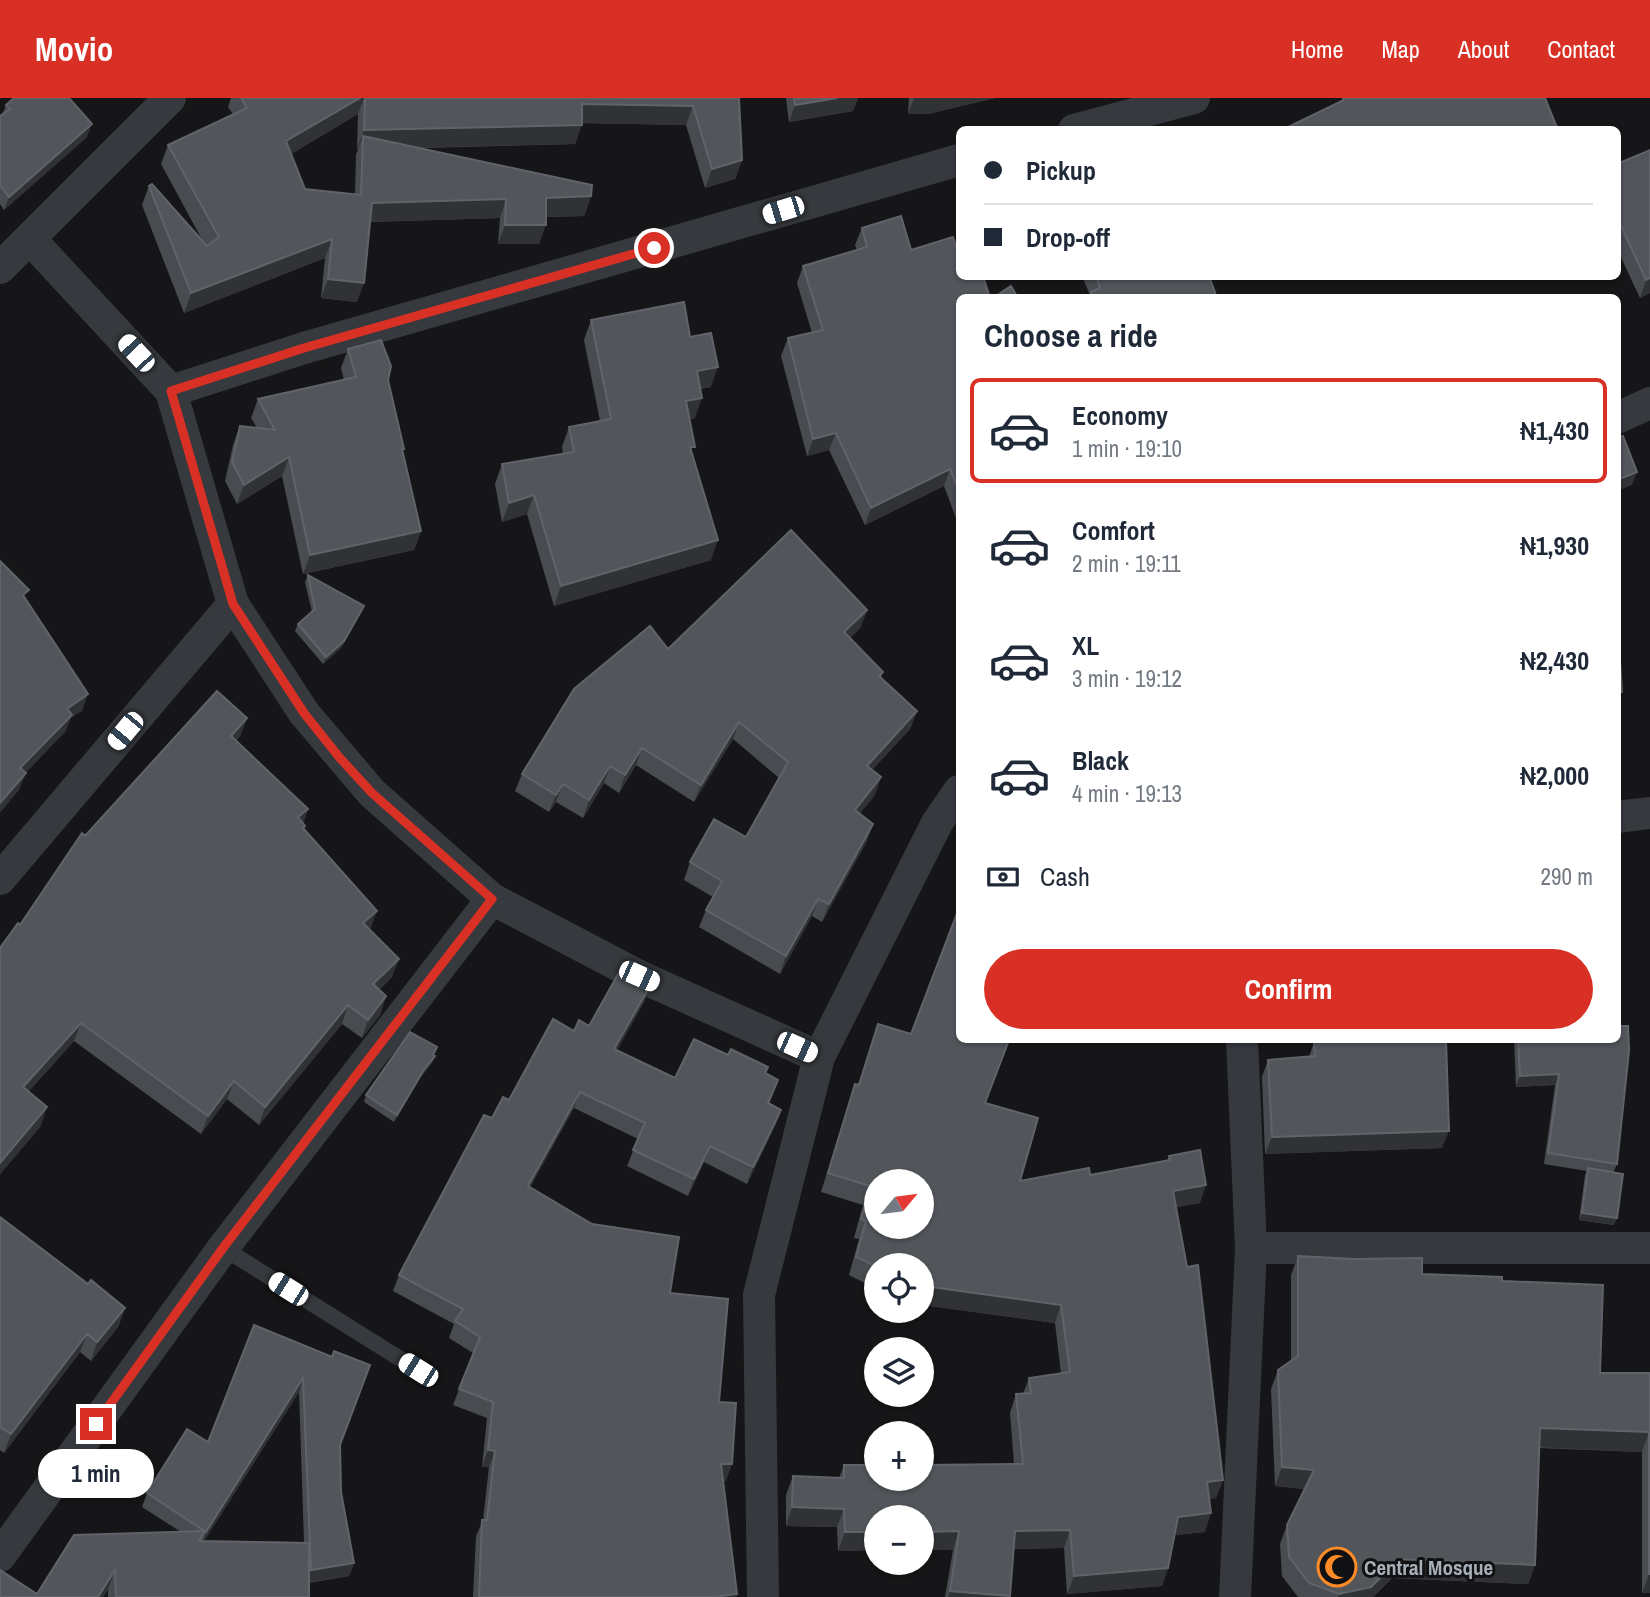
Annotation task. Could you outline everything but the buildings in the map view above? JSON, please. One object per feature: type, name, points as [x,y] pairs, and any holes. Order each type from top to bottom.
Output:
[{"type":"street","points":[[0,268],[170,98]]},
{"type":"street","points":[[1089,126],[1194,98]]},
{"type":"street","points":[[171,391],[304,348],[956,161]]},
{"type":"street","points":[[30,239],[171,391],[233,604],[304,713],[372,793],[492,899],[639,976],[819,1057]]},
{"type":"street","points":[[1621,416],[1650,404],[1650,409]]},
{"type":"street","points":[[0,879],[233,604]]},
{"type":"street","points":[[763,1597],[759,1295],[819,1057],[937,823],[956,795]]},
{"type":"street","points":[[1621,817],[1650,813]]},
{"type":"street","points":[[0,1556],[223,1248],[492,899]]},
{"type":"street","points":[[1235,1597],[1251,1248],[1242,1043]]},
{"type":"street","points":[[1251,1248],[1649,1248]]},
{"type":"lane","points":[[223,1248],[418,1370]]},
{"type":"place","name":"Central Mosque","points":[[1337,1567]]},
{"type":"route","points":[[96,1424],[223,1248],[492,899],[372,793],[339,757],[304,713],[233,604],[171,391],[304,348],[654,248]]}]
